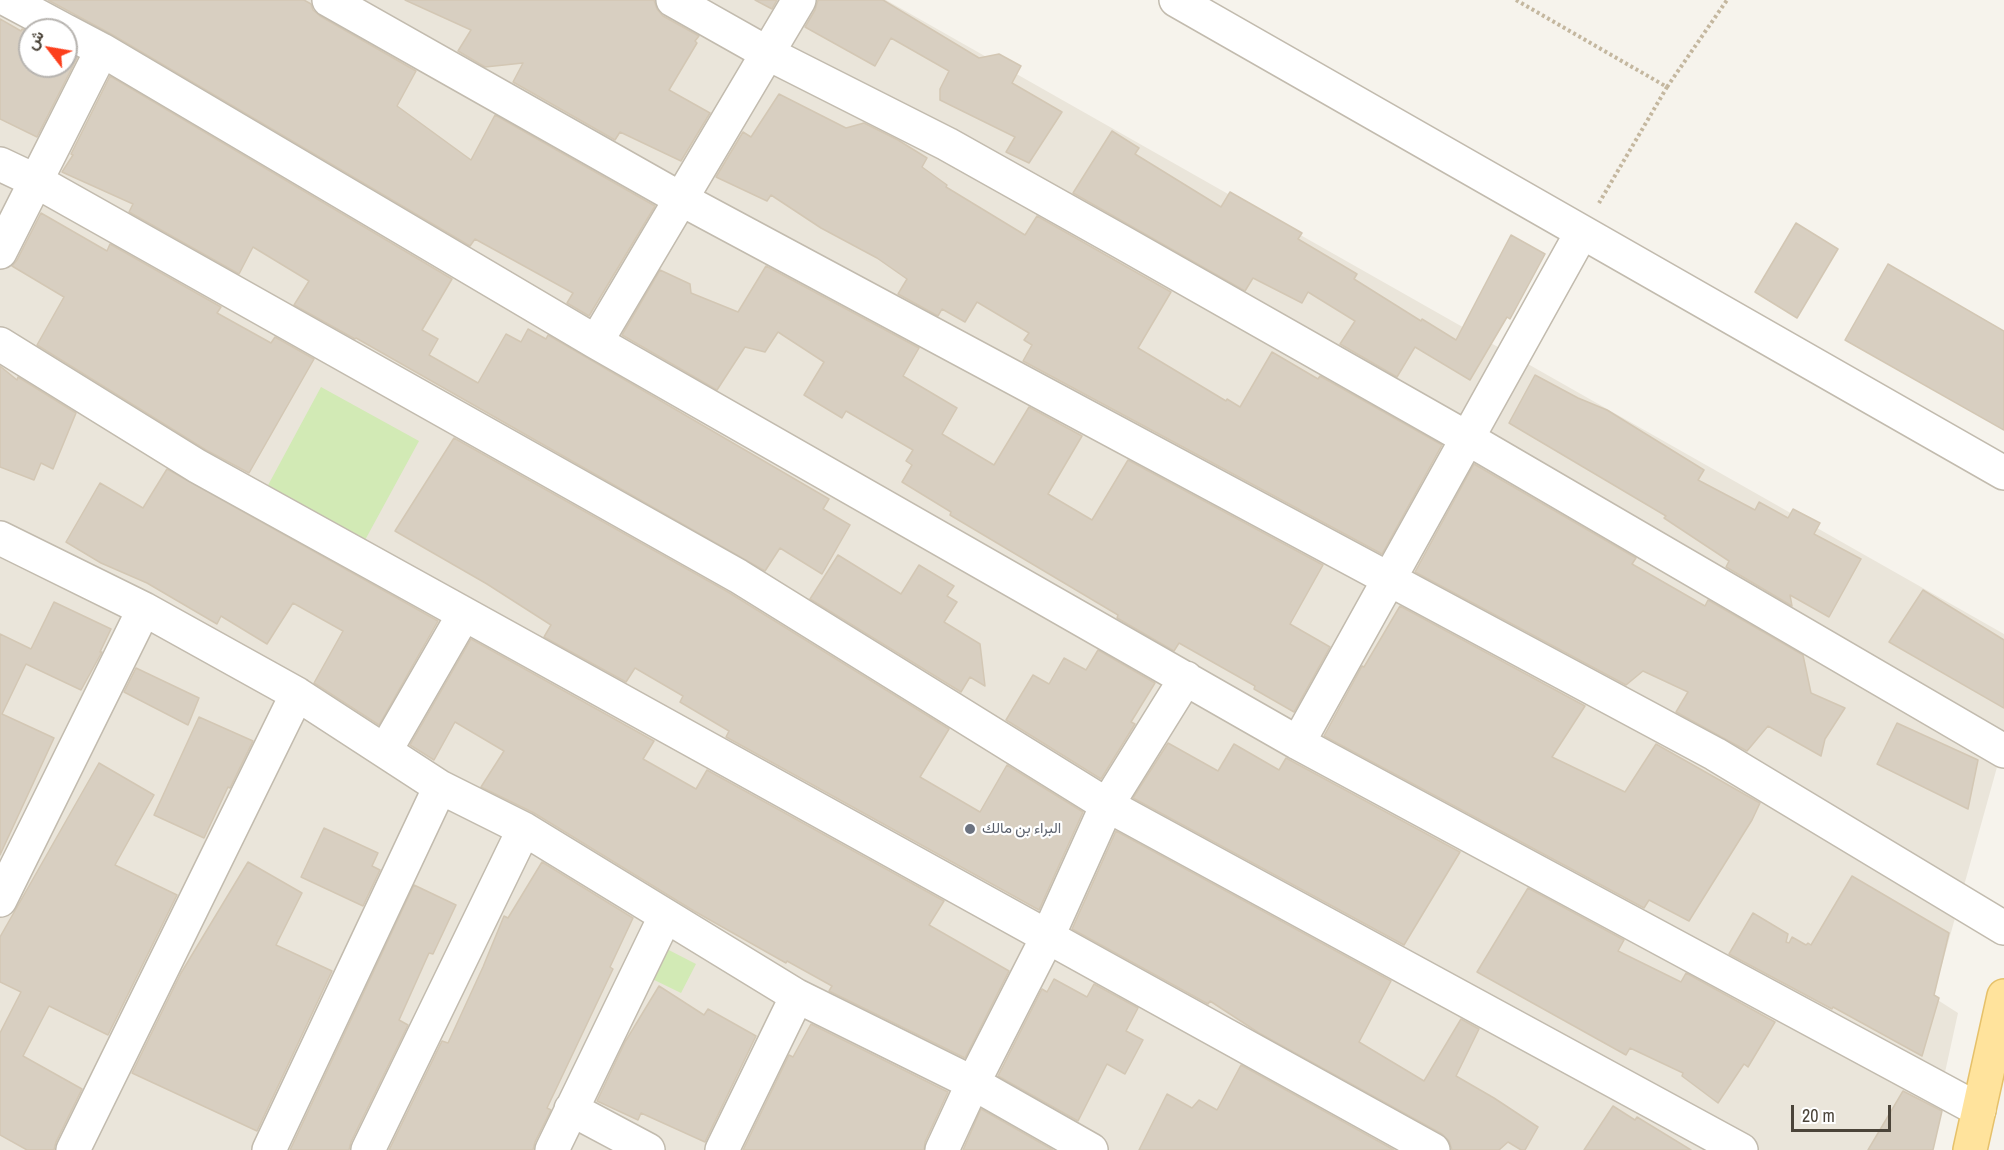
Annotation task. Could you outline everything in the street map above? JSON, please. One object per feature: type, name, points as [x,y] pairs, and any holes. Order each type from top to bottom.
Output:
[{"type":"main road","points":[[1970,1150],[2004,996]]},
{"type":"street","points":[[8,0],[41,18]]},
{"type":"street","points":[[329,0],[681,199],[1715,754],[2004,928]]},
{"type":"street","points":[[673,0],[768,53],[947,144],[1467,438],[2004,751]]},
{"type":"street","points":[[596,342],[799,0]]},
{"type":"street","points":[[1176,0],[2004,473]]},
{"type":"street","points":[[78,38],[596,342],[1298,743],[1980,1110]]},
{"type":"street","points":[[0,252],[102,50]]},
{"type":"street","points":[[0,164],[36,181],[738,576],[1107,806],[1741,1150]]},
{"type":"street","points":[[1298,743],[1582,232]]},
{"type":"street","points":[[0,344],[197,466],[1433,1150]]},
{"type":"street","points":[[0,538],[144,609],[297,694],[440,788],[524,829],[797,996],[973,1083],[1091,1150]]},
{"type":"street","points":[[0,900],[144,609]]},
{"type":"street","points":[[385,751],[464,615]]},
{"type":"street","points":[[942,1150],[973,1083],[1047,938],[1107,806],[1186,678]]},
{"type":"street","points":[[73,1150],[297,694]]},
{"type":"street","points":[[269,1150],[440,788]]},
{"type":"street","points":[[368,1150],[524,829]]},
{"type":"street","points":[[552,1150],[665,917]]},
{"type":"street","points":[[722,1150],[797,996]]},
{"type":"street","points":[[572,1108],[648,1150]]},
{"type":"path","points":[[1516,0],[1667,87]]},
{"type":"path","points":[[1582,232],[1667,87],[1727,0]]},
{"type":"shaded area","points":[[0,0],[886,0],[2004,634],[2004,742],[1933,997],[1958,1013],[1928,1150],[0,1150]]},
{"type":"green space","points":[[321,387],[419,441],[364,542],[266,489]]},
{"type":"green space","points":[[661,946],[696,964],[681,993],[646,976]]},
{"type":"building","points":[[48,0],[304,0],[311,4],[313,10],[320,16],[416,71],[397,106],[471,160],[495,115],[655,206],[589,316],[567,303],[573,293],[475,239],[470,246],[111,34]]},
{"type":"building","points":[[405,0],[654,0],[663,16],[699,36],[669,90],[710,113],[681,161],[620,132],[615,140],[513,82],[523,63],[485,67],[458,51],[471,30]]},
{"type":"building","points":[[755,0],[777,0],[772,9]]},
{"type":"building","points":[[818,0],[883,0],[979,58],[999,54],[1021,66],[1012,83],[1062,112],[1029,163],[1006,152],[1015,137],[940,100],[940,89],[949,71],[891,38],[875,66],[805,27]]},
{"type":"building","points":[[0,19],[18,29],[18,78],[67,78],[37,137],[0,119]]},
{"type":"building","points":[[110,76],[452,279],[422,330],[438,339],[429,355],[478,383],[506,334],[521,342],[528,329],[546,339],[548,335],[829,499],[823,509],[850,525],[822,574],[780,548],[765,571],[294,305],[309,281],[253,247],[239,274],[129,212],[133,204],[62,172],[73,155],[71,154]]},
{"type":"building","points":[[779,94],[846,128],[864,123],[898,140],[927,158],[922,167],[947,185],[946,187],[1025,235],[1037,216],[1171,292],[1138,348],[1226,401],[1227,399],[1240,407],[1272,352],[1318,379],[1320,376],[1442,445],[1382,554],[1023,361],[1032,345],[1024,340],[1029,333],[977,302],[965,322],[942,309],[938,316],[898,294],[907,279],[877,258],[821,228],[771,195],[767,201],[716,177],[743,132],[751,137]]},
{"type":"building","points":[[1112,131],[1139,148],[1135,154],[1221,207],[1230,192],[1302,233],[1298,239],[1357,274],[1354,279],[1456,340],[1511,235],[1545,254],[1510,319],[1507,317],[1470,380],[1415,347],[1397,377],[1340,344],[1355,321],[1308,292],[1302,303],[1253,278],[1245,291],[1073,193]]},
{"type":"building","points":[[41,213],[107,251],[110,244],[221,307],[217,313],[271,343],[275,337],[314,359],[249,473],[206,450],[37,345],[64,297],[12,266]]},
{"type":"building","points":[[1796,223],[1838,249],[1797,318],[1755,292]]},
{"type":"building","points":[[1888,264],[2004,331],[2004,430],[1845,340]]},
{"type":"building","points":[[766,266],[919,348],[903,376],[957,408],[942,434],[994,465],[1029,407],[1082,436],[1048,494],[1092,520],[1128,460],[1323,565],[1290,624],[1330,647],[1294,712],[1254,689],[1255,686],[1179,643],[1174,651],[1117,618],[1118,615],[950,515],[951,512],[902,482],[912,465],[906,461],[913,450],[846,411],[842,418],[804,395],[824,362],[778,332],[765,352],[745,347],[717,390],[622,335],[660,270],[690,284],[691,293],[738,312]]},
{"type":"building","points":[[0,366],[17,380],[18,377],[76,413],[53,469],[41,463],[34,480],[0,467]]},
{"type":"building","points":[[1535,375],[1578,398],[1607,410],[1704,470],[1698,480],[1755,510],[1759,502],[1788,518],[1793,509],[1820,523],[1814,534],[1861,559],[1829,617],[1790,595],[1792,606],[1726,567],[1729,561],[1664,518],[1666,516],[1509,423]]},
{"type":"building","points":[[454,438],[728,592],[949,729],[920,777],[980,812],[1007,765],[1083,812],[1039,910],[726,737],[729,731],[680,702],[683,696],[635,668],[626,682],[544,637],[551,625],[487,584],[395,531]]},
{"type":"building","points":[[1474,464],[1636,558],[1632,564],[1705,606],[1708,600],[1803,655],[1811,693],[1845,708],[1825,739],[1821,756],[1768,726],[1747,751],[1676,712],[1688,692],[1643,671],[1626,685],[1415,572]]},
{"type":"building","points":[[167,469],[438,621],[379,725],[314,683],[343,631],[293,603],[267,644],[221,616],[217,624],[147,583],[101,563],[66,542],[100,483],[143,508]]},
{"type":"building","points":[[838,555],[901,594],[919,565],[954,586],[947,596],[957,602],[944,622],[980,644],[985,686],[970,677],[961,692],[810,599]]},
{"type":"building","points":[[1923,590],[2004,640],[2004,708],[1889,642]]},
{"type":"building","points":[[54,602],[111,629],[100,652],[102,652],[81,690],[26,664],[2,714],[54,738],[0,855],[0,634],[31,649]]},
{"type":"building","points":[[1400,606],[1585,706],[1552,757],[1625,792],[1656,744],[1760,803],[1752,820],[1689,921],[1649,900],[1644,908],[1324,736],[1362,666],[1364,667]]},
{"type":"building","points":[[471,639],[654,741],[643,759],[696,789],[707,770],[944,901],[929,925],[1009,971],[965,1058],[829,991],[832,986],[694,911],[534,813],[481,787],[504,751],[455,722],[434,760],[410,745]]},
{"type":"building","points":[[1098,650],[1155,683],[1131,722],[1135,724],[1101,779],[1006,720],[1033,675],[1049,684],[1064,658],[1086,670]]},
{"type":"building","points":[[136,668],[199,698],[188,725],[124,692]]},
{"type":"building","points":[[199,717],[253,741],[204,838],[154,815]]},
{"type":"building","points":[[1897,723],[1978,760],[1968,809],[1877,764]]},
{"type":"building","points":[[1168,743],[1218,771],[1234,744],[1279,770],[1286,758],[1460,852],[1404,945],[1133,798]]},
{"type":"building","points":[[99,763],[154,795],[115,865],[177,895],[108,1035],[49,1006],[23,1056],[82,1089],[54,1150],[27,1150],[0,1135],[0,1033],[21,992],[0,982],[0,937]]},
{"type":"building","points":[[324,828],[378,853],[372,866],[380,870],[363,906],[301,877]]},
{"type":"building","points":[[1116,831],[1391,981],[1359,1042],[1424,1081],[1461,1019],[1479,1029],[1456,1076],[1538,1127],[1525,1150],[1508,1142],[1499,1150],[1452,1150],[1449,1141],[1442,1134],[1259,1033],[1210,1001],[1208,1004],[1072,929]]},
{"type":"building","points":[[248,862],[302,893],[276,945],[332,971],[257,1131],[132,1073],[181,973]]},
{"type":"building","points":[[542,862],[633,918],[610,967],[613,969],[547,1108],[551,1110],[533,1150],[389,1150],[442,1041],[448,1043],[504,916],[508,918]]},
{"type":"building","points":[[1852,876],[1949,933],[1934,995],[1939,998],[1922,1056],[1729,954],[1753,913],[1788,934],[1786,942],[1789,943],[1792,937],[1806,945],[1808,943],[1811,945]]},
{"type":"building","points":[[414,885],[456,905],[433,954],[429,953],[399,1020],[408,1025],[349,1150],[290,1150]]},
{"type":"building","points":[[1528,888],[1624,940],[1618,951],[1681,982],[1686,973],[1775,1022],[1748,1067],[1744,1064],[1718,1103],[1682,1076],[1683,1073],[1630,1048],[1626,1055],[1477,972]]},
{"type":"building","points":[[1054,979],[1087,997],[1094,984],[1138,1008],[1126,1031],[1143,1040],[1125,1074],[1107,1064],[1078,1121],[998,1076],[1042,989],[1047,992]]},
{"type":"building","points":[[659,986],[704,1015],[708,1009],[756,1036],[705,1142],[641,1113],[638,1120],[597,1101],[625,1042]]},
{"type":"building","points":[[811,1024],[948,1092],[925,1142],[924,1150],[743,1150],[789,1055],[793,1057]]},
{"type":"building","points":[[1241,1065],[1394,1150],[1139,1150],[1167,1094],[1192,1108],[1199,1100],[1217,1110]]},
{"type":"building","points":[[1903,1091],[1942,1111],[1933,1150],[1868,1150]]},
{"type":"building","points":[[1613,1106],[1635,1120],[1637,1117],[1691,1150],[1584,1150]]},
{"type":"building","points":[[981,1109],[1053,1150],[963,1150]]},
{"type":"place","name":"البراء بن مالك","points":[[970,829]]}]
